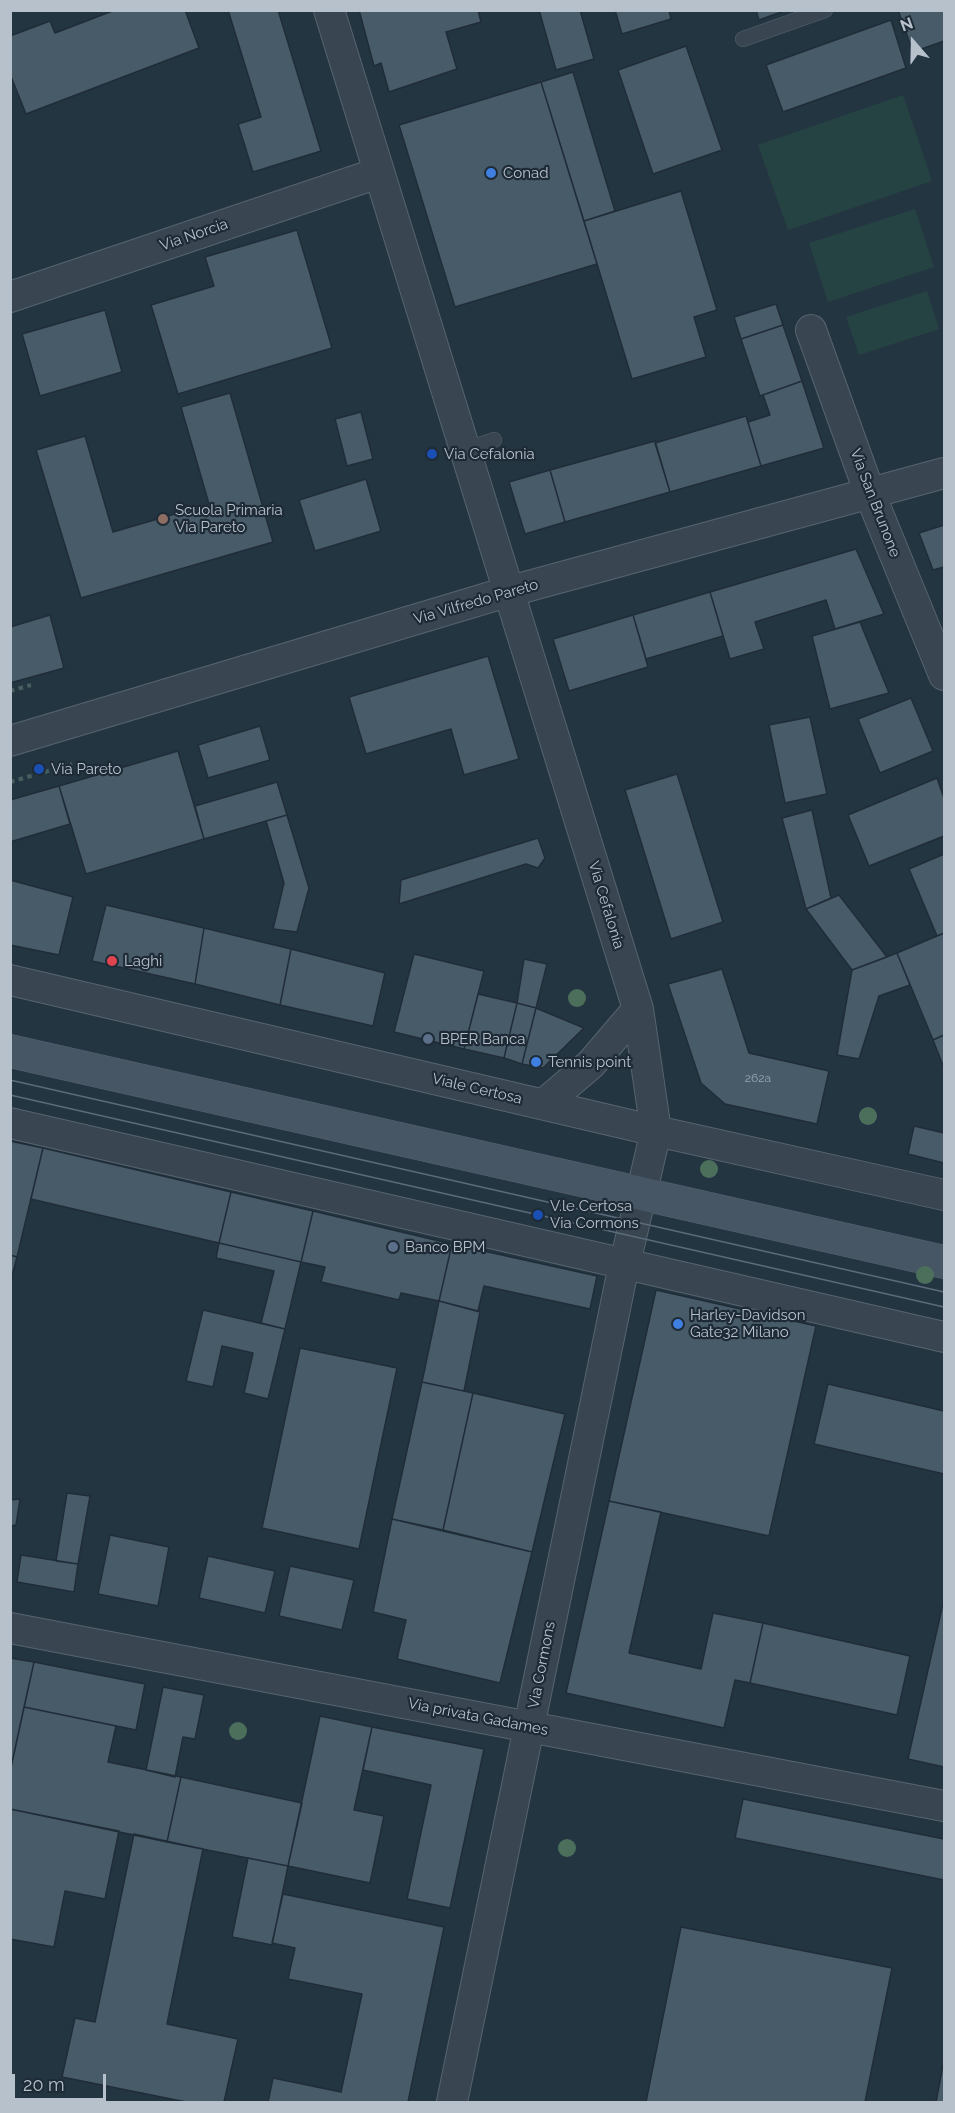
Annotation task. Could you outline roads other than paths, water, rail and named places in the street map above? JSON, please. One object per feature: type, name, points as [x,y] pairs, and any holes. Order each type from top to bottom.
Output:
[{"type":"main road","points":[[10,1050],[945,1262]]},
{"type":"street","name":"Via Cefalonia","points":[[328,10],[638,1009],[656,1131]]},
{"type":"street","name":"Via Norcia","points":[[10,297],[378,173]]},
{"type":"street","name":"Via San Brunone","points":[[811,330],[870,494],[945,675]]},
{"type":"street","name":"Via Vilfredo Pareto","points":[[10,741],[507,592],[945,473]]},
{"type":"street","name":"Viale Certosa","points":[[10,981],[656,1131],[945,1195]]},
{"type":"street","points":[[544,1104],[591,1064],[638,1009]]},
{"type":"street","points":[[10,1123],[945,1337]]},
{"type":"street","points":[[625,1262],[643,1194],[656,1131]]},
{"type":"street","name":"Via Cormons","points":[[452,2103],[625,1262]]},
{"type":"street","name":"Via privata Gadames","points":[[10,1628],[945,1806]]},
{"type":"lane","points":[[742,39],[825,10]]},
{"type":"lane","points":[[464,450],[494,440]]},
{"type":"tram line","points":[[10,1080],[944,1292]]},
{"type":"tram line","points":[[10,1095],[944,1307]]},
{"type":"place","name":"Conad","points":[[491,173]]},
{"type":"place","name":"Via Cefalonia","points":[[432,454]]},
{"type":"place","name":"Scuola Primaria Via Pareto","points":[[163,519]]},
{"type":"place","name":"Via Pareto","points":[[39,769]]},
{"type":"place","name":"Laghi","points":[[112,961]]},
{"type":"place","name":"BPER Banca","points":[[428,1039]]},
{"type":"place","name":"Tennis point","points":[[536,1062]]},
{"type":"place","name":"V.le Certosa Via Cormons","points":[[538,1215]]},
{"type":"place","name":"Banco BPM","points":[[393,1247]]},
{"type":"place","name":"Harley-Davidson Gate32 Milano","points":[[678,1324]]}]
